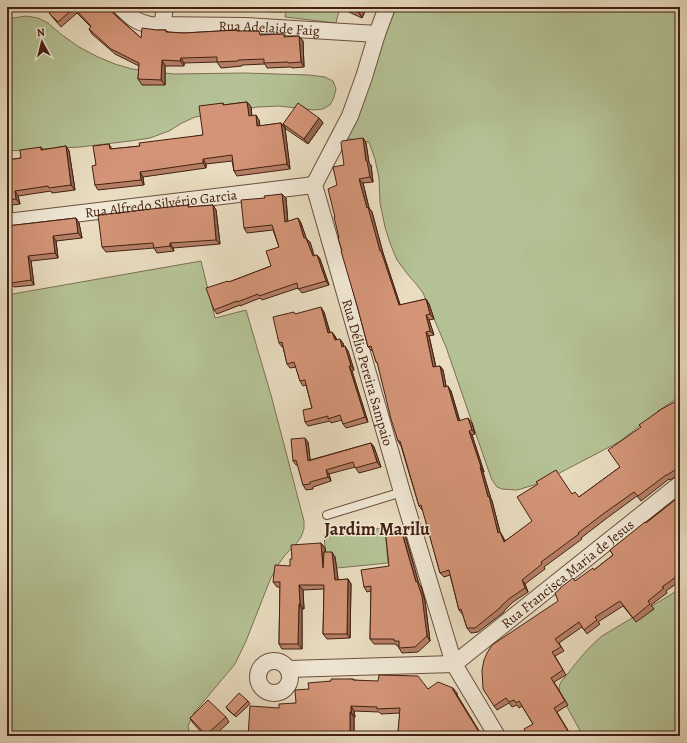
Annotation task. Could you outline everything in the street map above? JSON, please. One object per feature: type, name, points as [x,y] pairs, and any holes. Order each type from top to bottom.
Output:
[{"type":"street","name":"Rua Adelaide Faig","points":[[121,7],[138,22],[151,25],[246,26],[377,34]]},
{"type":"street","points":[[162,26],[165,7]]},
{"type":"street","points":[[314,185],[350,116],[387,7]]},
{"type":"street","name":"Rua Alfredo Silvério Garcia","points":[[7,222],[314,185]]},
{"type":"street","name":"Rua Délio Pereira Sampaio","points":[[314,185],[402,492],[454,664],[497,736]]},
{"type":"street","name":"Rua Francisca Maria de Jesus","points":[[454,664],[680,484]]},
{"type":"street","points":[[288,669],[454,664]]},
{"type":"lane","points":[[327,515],[402,492]]},
{"type":"green space","points":[[286,7],[340,7],[336,23],[285,17]]},
{"type":"green space","points":[[396,7],[680,7],[680,396],[619,442],[548,479],[517,490],[502,489],[497,487],[492,480],[446,347],[423,293],[397,260],[385,227],[380,203],[379,178],[375,159],[369,142],[345,138],[383,37]]},
{"type":"green space","points":[[26,16],[38,18],[48,23],[79,47],[98,57],[132,69],[173,74],[244,73],[309,75],[325,77],[333,81],[336,89],[330,105],[323,109],[314,110],[279,106],[258,107],[195,117],[169,131],[150,138],[80,147],[7,151],[7,19]]},
{"type":"green space","points":[[201,261],[215,318],[246,310],[271,395],[304,521],[304,529],[301,537],[285,555],[270,580],[246,641],[235,664],[194,713],[188,726],[190,736],[7,736],[7,295]]},
{"type":"green space","points":[[385,528],[388,563],[327,569],[324,535]]},
{"type":"green space","points":[[680,589],[680,736],[583,736],[561,696],[559,686],[561,682],[585,652],[602,636]]},
{"type":"building","points":[[55,7],[106,7],[141,38],[142,28],[184,33],[237,30],[259,31],[260,35],[284,34],[284,37],[299,36],[301,62],[264,63],[264,59],[217,62],[217,57],[181,58],[180,61],[162,60],[161,80],[138,79],[139,63],[111,49],[89,29],[91,26],[74,8],[58,22],[49,13]]},
{"type":"building","points":[[345,7],[362,7],[359,13]]},
{"type":"building","points":[[247,102],[249,116],[256,115],[257,126],[281,123],[287,164],[234,171],[232,155],[203,159],[203,163],[140,172],[141,180],[95,185],[92,166],[96,165],[93,146],[109,144],[110,149],[140,146],[139,143],[203,135],[199,106]]},
{"type":"building","points":[[298,103],[319,118],[304,139],[283,124]]},
{"type":"building","points":[[363,138],[370,177],[359,179],[380,251],[399,305],[426,299],[430,314],[426,315],[430,331],[426,332],[433,367],[440,366],[444,387],[448,386],[458,421],[468,418],[472,430],[469,431],[481,467],[498,533],[500,532],[504,542],[532,521],[517,497],[538,484],[536,482],[556,470],[572,494],[575,492],[579,497],[620,467],[608,450],[641,427],[639,425],[658,411],[680,399],[680,471],[675,470],[666,475],[638,496],[634,492],[578,533],[579,534],[541,562],[542,564],[522,580],[525,588],[510,598],[475,628],[467,628],[461,609],[459,610],[449,570],[440,573],[421,505],[419,506],[400,441],[398,441],[391,419],[377,362],[371,346],[368,347],[338,238],[335,217],[328,189],[337,185],[333,167],[344,165],[342,141]]},
{"type":"building","points":[[66,146],[71,185],[49,188],[48,186],[15,191],[16,199],[8,200],[9,207],[7,207],[7,160],[21,158],[20,150],[41,147],[41,150]]},
{"type":"building","points":[[282,194],[285,222],[298,218],[304,238],[306,238],[313,256],[317,255],[326,281],[298,289],[297,283],[259,296],[258,294],[214,310],[206,288],[228,281],[229,282],[271,266],[266,251],[279,247],[272,225],[244,228],[241,200],[265,198],[264,196]]},
{"type":"building","points":[[188,205],[188,207],[213,205],[216,240],[170,243],[170,246],[154,248],[153,243],[102,247],[98,215]]},
{"type":"building","points":[[76,218],[78,233],[53,236],[55,253],[28,256],[31,280],[11,283],[7,253],[7,226]]},
{"type":"building","points":[[321,307],[328,333],[332,332],[335,340],[340,339],[342,347],[345,346],[351,366],[349,366],[365,417],[343,424],[340,415],[328,419],[328,416],[305,422],[303,410],[312,408],[305,380],[300,381],[294,362],[287,364],[282,342],[279,343],[273,317],[294,312],[295,314]]},
{"type":"building","points":[[305,438],[308,461],[371,443],[377,462],[355,468],[353,462],[326,470],[328,477],[303,485],[296,460],[293,461],[291,439]]},
{"type":"building","points":[[680,496],[680,574],[662,587],[664,588],[648,601],[650,604],[633,618],[620,601],[595,617],[597,620],[584,630],[579,622],[555,639],[561,647],[552,652],[563,670],[551,678],[565,701],[554,708],[569,733],[571,731],[574,736],[528,736],[524,729],[533,724],[519,701],[516,703],[514,700],[509,702],[506,698],[494,706],[483,689],[482,670],[484,660],[492,645],[558,601],[555,593],[560,588],[573,578],[575,581],[593,568],[594,570],[613,555],[610,550]]},
{"type":"building","points":[[400,526],[416,582],[417,581],[422,596],[427,636],[415,647],[399,648],[399,641],[394,641],[394,639],[370,639],[371,586],[364,587],[361,570],[389,566],[385,528]]},
{"type":"building","points":[[321,543],[323,568],[324,552],[332,552],[335,580],[348,579],[347,634],[323,634],[324,585],[299,585],[300,604],[298,644],[279,644],[280,582],[273,582],[275,565],[290,566],[290,559],[292,559],[291,545]]},
{"type":"building","points":[[379,675],[418,676],[428,689],[438,682],[453,688],[479,732],[476,734],[477,736],[466,736],[465,734],[461,736],[402,736],[402,733],[398,732],[400,708],[377,709],[377,707],[351,706],[350,736],[248,736],[250,706],[279,708],[279,704],[296,703],[295,690],[309,689],[308,683],[331,681],[331,679],[378,681]]},
{"type":"building","points":[[239,693],[248,701],[234,715],[226,707]]},
{"type":"building","points":[[208,700],[226,717],[206,735],[190,718]]},
{"type":"district","name":"Jardim Marilu","points":[[377,529]]}]
